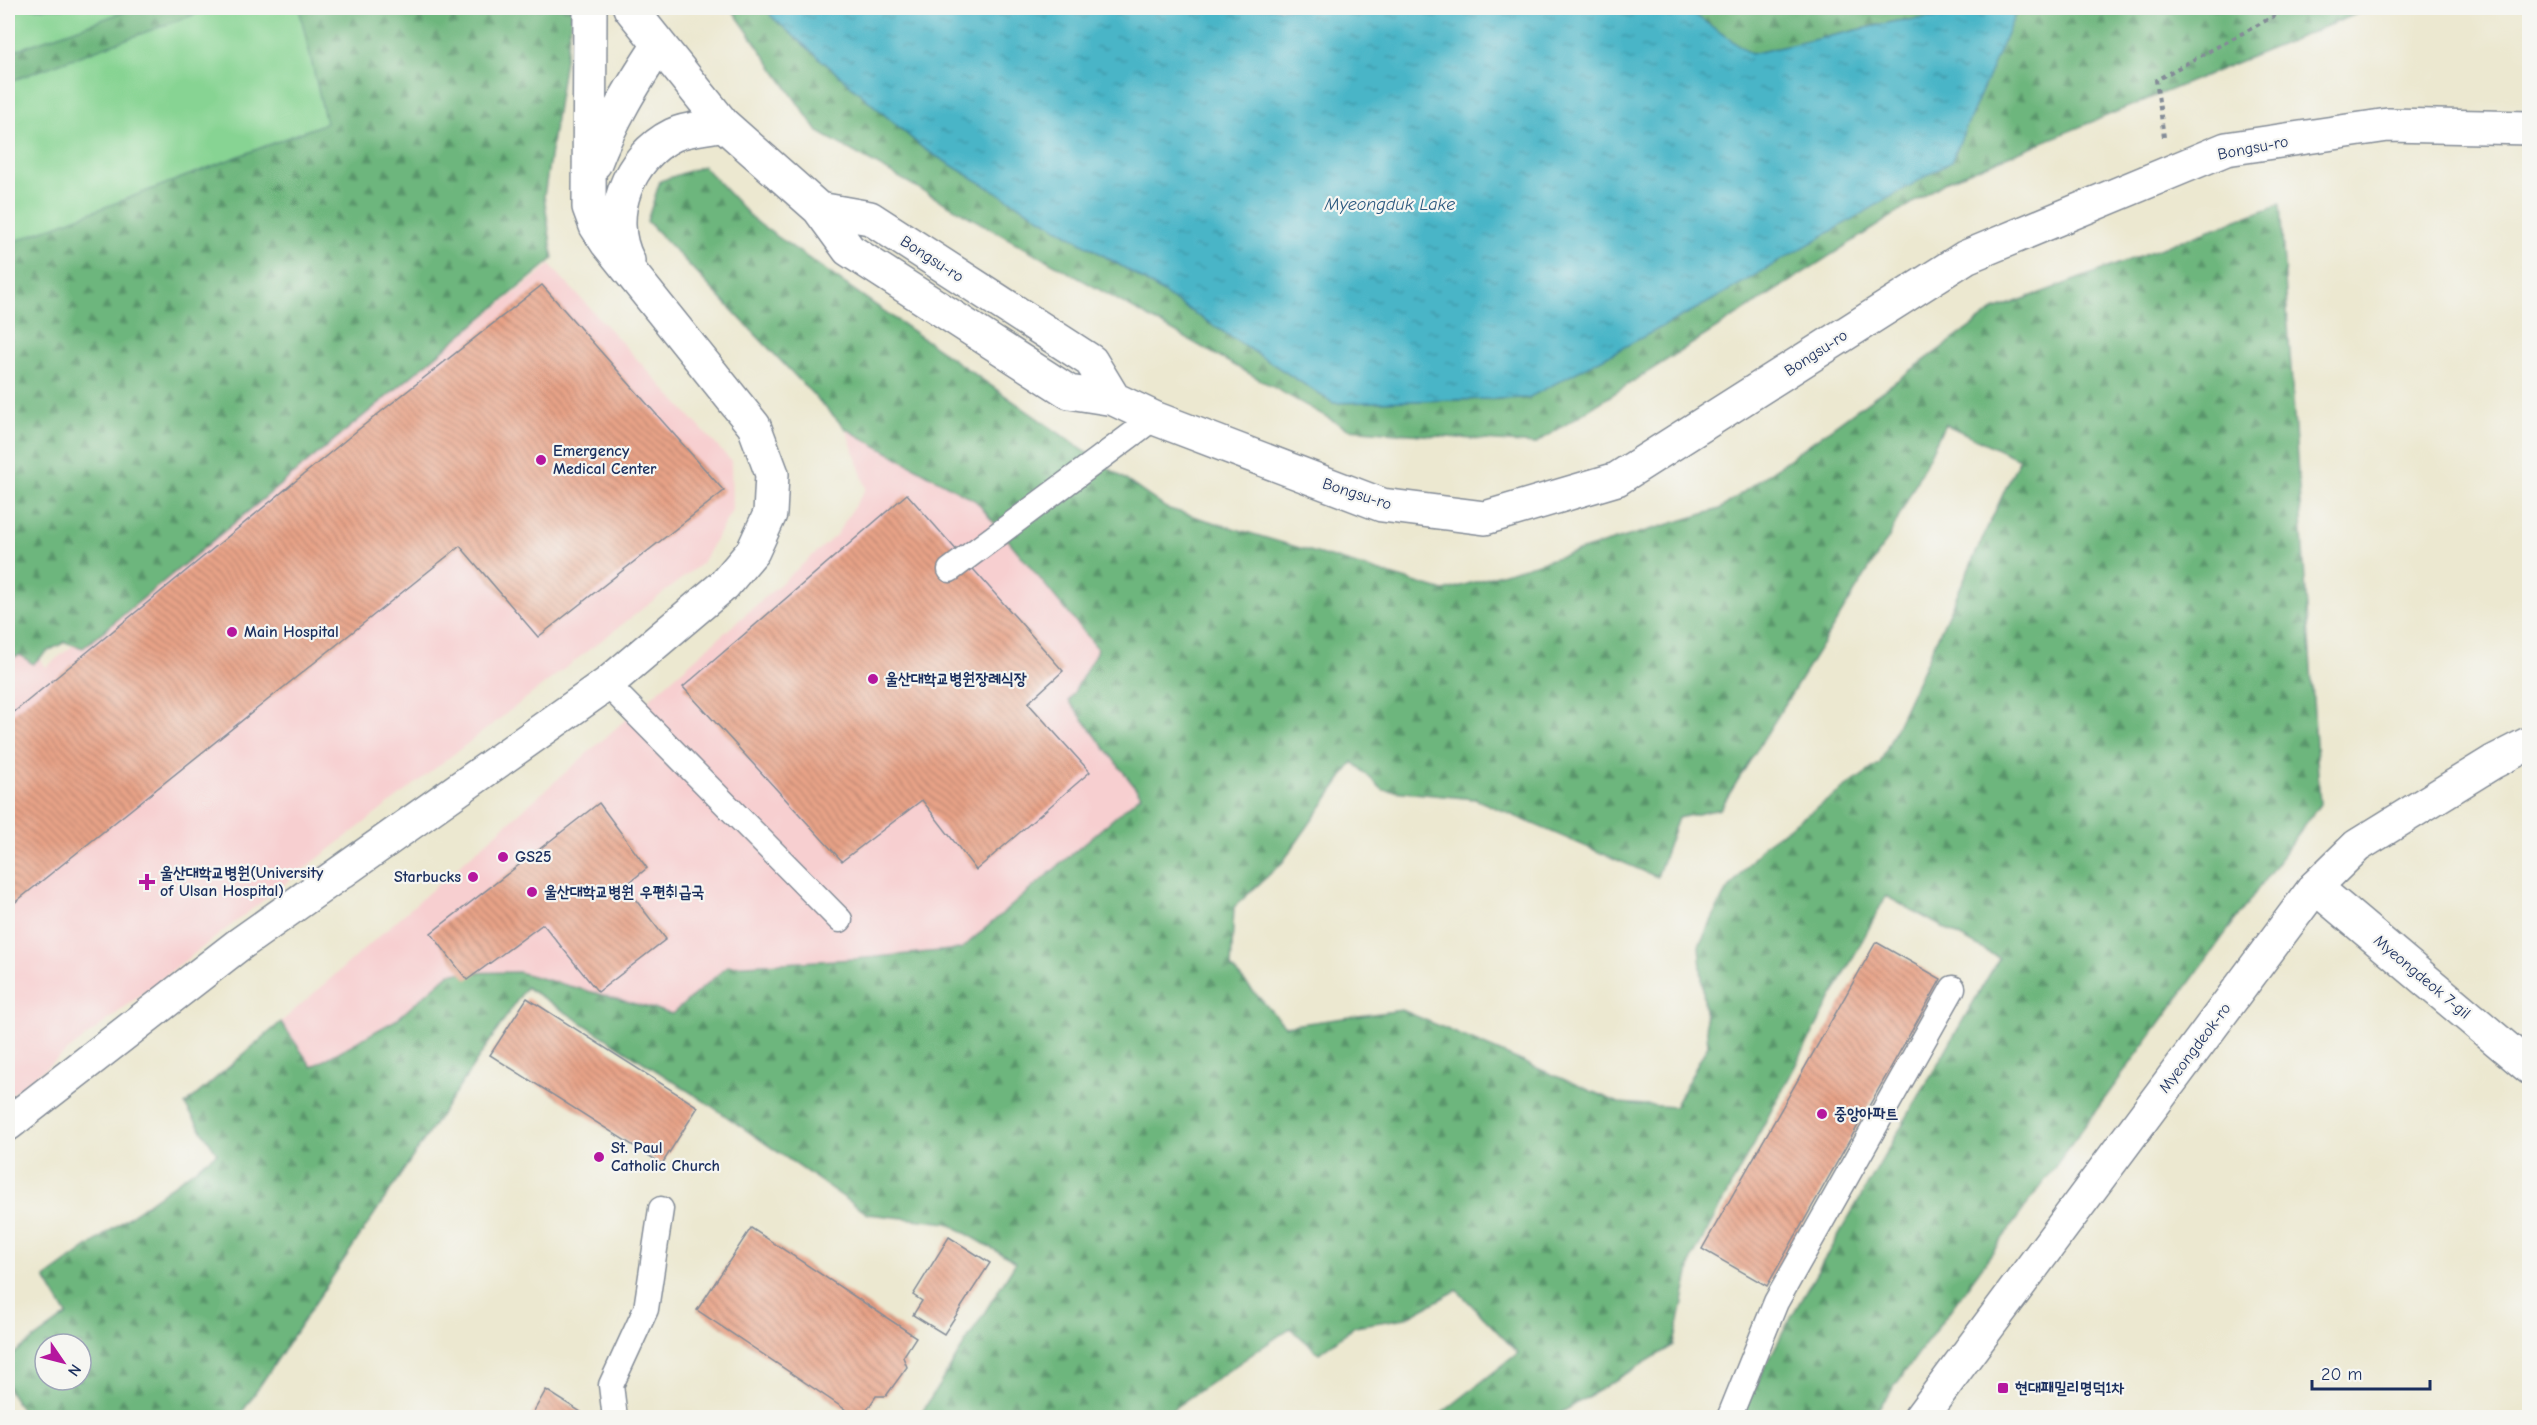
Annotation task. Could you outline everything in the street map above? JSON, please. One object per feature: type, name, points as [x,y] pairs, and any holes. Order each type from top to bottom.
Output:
[{"type":"street","points":[[8,1124],[237,946],[607,684],[724,585],[753,551],[770,514],[772,474],[754,426],[641,287],[596,226],[589,207],[590,8]]},
{"type":"street","name":"Bongsu-ro","points":[[630,8],[723,124],[819,209],[849,250],[1069,392],[1114,399],[1154,418],[1382,505],[1485,518],[1617,479],[1966,257],[2226,149],[2388,125],[2529,128]]},
{"type":"street","points":[[590,188],[595,163],[606,134],[624,99],[659,45]]},
{"type":"street","points":[[641,287],[623,251],[618,225],[622,196],[632,174],[650,150],[675,134],[723,124]]},
{"type":"street","name":"Myeongdeok-ro","points":[[1920,1418],[2316,887],[2357,846],[2493,762],[2529,743]]},
{"type":"street","name":"Myeongdeok 7-gil","points":[[2316,887],[2529,1068]]},
{"type":"lane","points":[[950,570],[1154,418]]},
{"type":"lane","points":[[607,684],[840,920]]},
{"type":"lane","points":[[1729,1418],[1776,1302],[1953,988]]},
{"type":"lane","points":[[615,1418],[611,1385],[646,1309],[661,1209]]},
{"type":"path","points":[[2169,173],[2156,80],[2289,8]]},
{"type":"shaded area","name":"울산대학교병원(University of Ulsan Hospital)","points":[[550,265],[731,461],[732,510],[702,563],[8,1097],[8,622],[46,667]]},
{"type":"shaded area","points":[[846,429],[976,501],[1098,650],[1070,701],[1142,795],[961,949],[855,959],[728,966],[672,1014],[518,972],[450,973],[396,1020],[312,1068],[281,1022],[836,535],[866,488]]},
{"type":"green space","points":[[8,8],[573,8],[544,196],[553,259],[83,648],[65,642],[46,652],[33,664],[20,655],[8,659]]},
{"type":"green space","points":[[8,8],[135,8],[8,53]]},
{"type":"green space","points":[[212,8],[299,8],[326,123],[8,244],[8,82]]},
{"type":"green space","points":[[731,8],[766,8],[772,17],[924,149],[1128,270],[1333,403],[1528,398],[2017,11],[1897,21],[1751,54],[1685,8],[2371,8],[1947,181],[1535,444],[1348,429],[818,132]]},
{"type":"green space","points":[[703,166],[755,221],[1166,508],[1444,591],[1720,509],[1994,310],[2280,204],[2320,804],[1872,1417],[1744,1417],[1748,1400],[1791,1317],[1999,958],[1886,896],[1692,1259],[1674,1345],[1554,1417],[1437,1417],[1518,1353],[1457,1290],[1406,1318],[1355,1326],[1319,1353],[1290,1328],[1161,1417],[919,1417],[1016,1262],[948,1223],[868,1214],[704,1101],[526,987],[239,1417],[26,1417],[8,1389],[8,1358],[33,1340],[33,1392],[93,1392],[93,1332],[44,1332],[67,1315],[45,1278],[217,1153],[185,1105],[281,1022],[312,1067],[396,1020],[450,973],[518,972],[672,1014],[728,966],[855,959],[961,949],[1141,795],[1069,701],[1098,649],[976,501],[846,429],[647,221],[660,181]],"holes":[[[1945,424],[2019,459],[1880,763],[1764,845],[1724,895],[1699,946],[1708,1045],[1674,1107],[1619,1103],[1402,1010],[1285,1026],[1231,967],[1234,907],[1282,863],[1353,762],[1383,790],[1475,799],[1657,877],[1678,818],[1720,809],[1889,537]]]},
{"type":"water","name":"Myeongduk Lake","points":[[766,8],[1685,8],[1751,54],[1897,21],[2017,10],[1951,162],[1709,302],[1528,398],[1333,403],[1128,270],[924,149],[772,17]]},
{"type":"building","points":[[542,285],[724,491],[538,637],[460,546],[8,908],[8,717],[359,429]]},
{"type":"building","name":"울산대학교병원장례식장","points":[[907,494],[1063,671],[1028,703],[1090,772],[976,870],[922,800],[842,861],[683,687]]},
{"type":"building","points":[[599,803],[647,868],[625,886],[666,939],[598,992],[543,924],[467,980],[431,933]]},
{"type":"building","name":"중앙아파트","points":[[1876,942],[1941,979],[1767,1286],[1702,1249]]},
{"type":"building","points":[[527,998],[698,1107],[662,1164],[490,1055]]},
{"type":"building","points":[[751,1228],[916,1337],[903,1357],[907,1367],[886,1396],[876,1396],[862,1418],[858,1418],[697,1310]]},
{"type":"building","points":[[949,1237],[990,1263],[944,1334],[913,1315],[922,1301],[913,1295]]},
{"type":"building","points":[[546,1390],[581,1412],[578,1418],[530,1418]]},
{"type":"place","name":"Emergency Medical Center","points":[[541,460]]},
{"type":"place","name":"Main Hospital","points":[[232,632]]},
{"type":"place","name":"울산대학교병원장례식장","points":[[873,679]]},
{"type":"place","name":"GS25","points":[[503,857]]},
{"type":"place","name":"Starbucks","points":[[473,877]]},
{"type":"place","name":"울산대학교병원(University of Ulsan Hospital)","points":[[147,882]]},
{"type":"place","name":"울산대학교병원 우편취급국","points":[[532,892]]},
{"type":"place","name":"중앙아파트","points":[[1822,1114]]},
{"type":"place","name":"St. Paul Catholic Church","points":[[599,1157]]},
{"type":"place","name":"현대패밀리명덕1차","points":[[2003,1388]]}]
